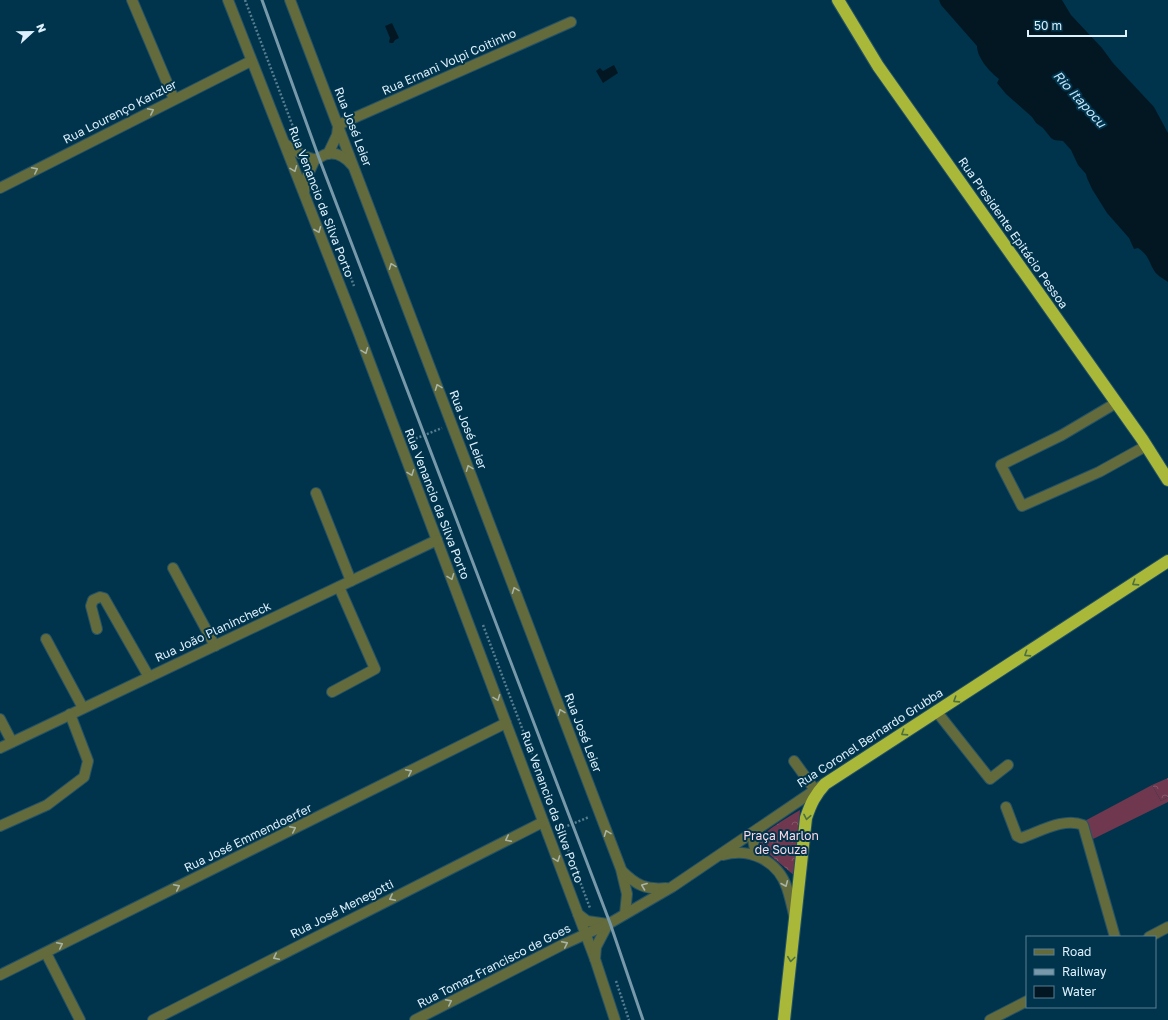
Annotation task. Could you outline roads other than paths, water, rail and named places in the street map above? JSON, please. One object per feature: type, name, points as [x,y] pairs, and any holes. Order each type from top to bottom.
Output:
[{"type":"highway","name":"Rua Presidente Epitácio Pessoa","points":[[838,0],[878,66],[1116,402],[1168,480]]},
{"type":"highway","name":"Rua Coronel Bernardo Grubba","points":[[820,787],[1168,562]]},
{"type":"highway","points":[[784,1020],[806,818],[815,795],[820,787]]},
{"type":"street","points":[[132,0],[174,99]]},
{"type":"street","name":"Rua Venancio da Silva Porto","points":[[228,0],[359,334],[595,959],[615,1020]]},
{"type":"street","name":"Rua José Leier","points":[[290,0],[621,870],[627,894],[624,914]]},
{"type":"street","name":"Rua Ernani Volpi Coitinho","points":[[338,125],[571,22]]},
{"type":"street","name":"Rua Lourenço Kanzler","points":[[0,188],[251,61]]},
{"type":"street","points":[[328,154],[337,135],[338,125]]},
{"type":"street","points":[[285,144],[308,158],[315,160],[328,154],[342,156],[349,161],[356,172]]},
{"type":"street","points":[[304,194],[306,180],[315,160]]},
{"type":"street","points":[[1116,402],[1062,435],[1001,465],[1022,506],[1099,472],[1146,446]]},
{"type":"street","points":[[316,493],[351,581]]},
{"type":"street","name":"Rua João Planincheck","points":[[0,748],[437,540]]},
{"type":"street","points":[[173,568],[215,646]]},
{"type":"street","points":[[332,692],[375,669],[339,587]]},
{"type":"street","points":[[97,629],[91,606],[93,600],[104,598],[149,677]]},
{"type":"street","points":[[46,639],[82,708]]},
{"type":"street","points":[[937,712],[990,779],[1008,765]]},
{"type":"street","points":[[0,826],[47,805],[84,777],[88,761],[70,714]]},
{"type":"street","points":[[0,719],[12,742]]},
{"type":"street","name":"Rua José Emmendoerfer","points":[[0,975],[506,723]]},
{"type":"street","points":[[794,761],[820,787]]},
{"type":"street","name":"Rua Coronel Bernardo Grubba","points":[[585,935],[608,924],[672,887],[820,787]]},
{"type":"street","points":[[1006,808],[1017,836],[1021,838],[1054,826],[1071,822],[1083,825],[1115,936]]},
{"type":"street","name":"Rua José Menegotti","points":[[153,1020],[543,822]]},
{"type":"street","points":[[758,829],[755,834],[753,844],[760,857]]},
{"type":"street","points":[[718,857],[737,852],[753,854],[760,857],[778,871],[787,888],[795,920]]},
{"type":"street","name":"Rua José Leier","points":[[621,870],[628,877],[642,886],[654,889],[672,887]]},
{"type":"street","points":[[578,914],[587,921],[608,924],[596,947],[595,959]]},
{"type":"street","points":[[1151,936],[1168,927]]},
{"type":"street","name":"Rua Tomaz Francisco de Goes","points":[[415,1020],[585,935]]},
{"type":"street","points":[[46,952],[80,1020]]},
{"type":"street","points":[[990,1020],[1026,1002]]},
{"type":"water","name":"Rio Itapocu","points":[[939,0],[1062,0],[1071,15],[1154,107],[1168,133],[1168,282],[1155,272],[1147,256],[1142,251],[1138,248],[1134,249],[1129,238],[1107,213],[1092,189],[1086,174],[1078,165],[1071,150],[1063,141],[1054,140],[1051,138],[1032,117],[1006,94],[997,83],[999,79],[988,69],[982,60],[977,46],[941,5]]},
{"type":"water","points":[[392,23],[399,38],[393,43],[390,43],[390,38],[385,26]]},
{"type":"water","points":[[614,65],[618,73],[603,83],[596,71],[600,68],[603,71]]},
{"type":"railway","points":[[262,0],[319,158],[610,923],[643,1020]]},
{"type":"park label","name":"Praça Marlon de Souza","points":[[781,843]]}]
